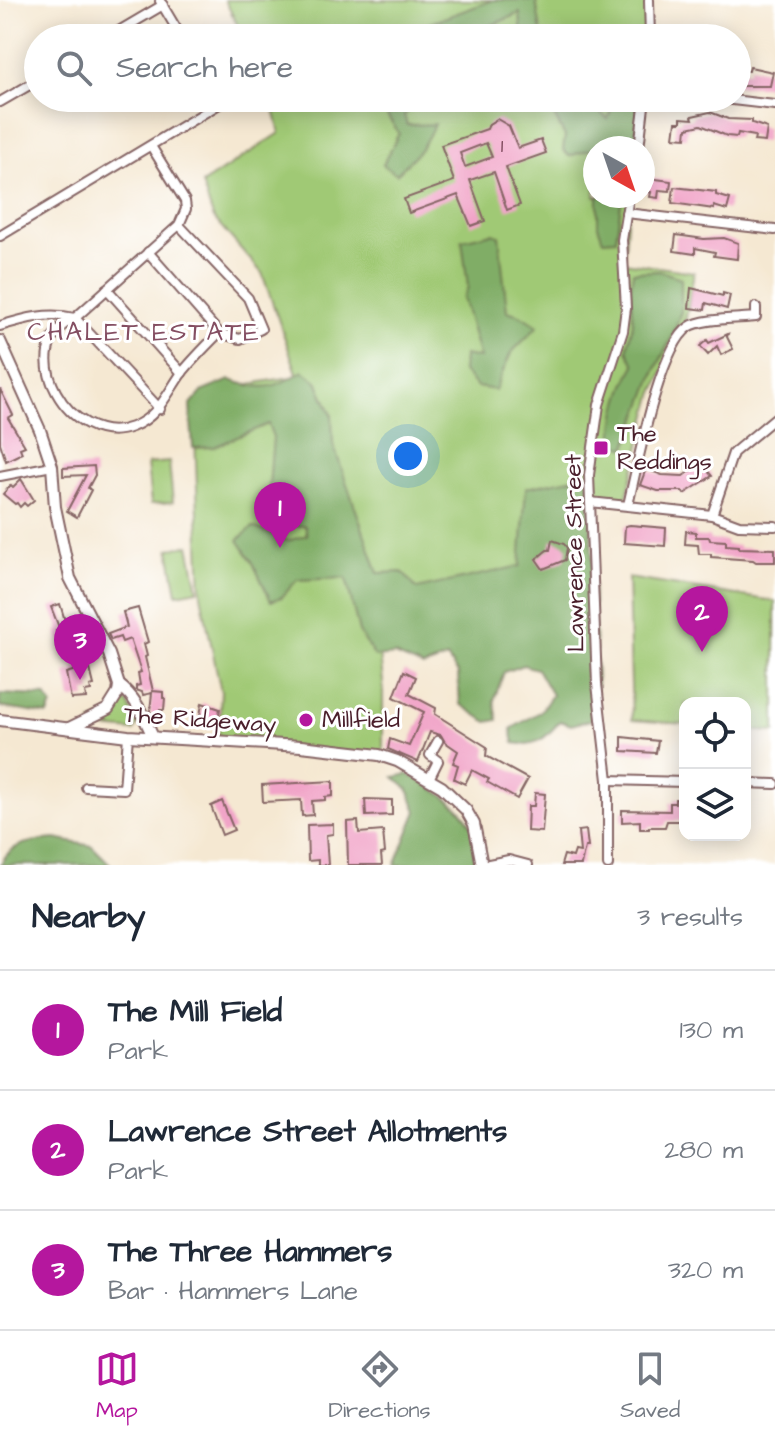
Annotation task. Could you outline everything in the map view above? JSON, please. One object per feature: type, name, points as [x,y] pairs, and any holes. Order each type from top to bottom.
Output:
[{"type":"main road","points":[[0,341],[40,430],[52,466],[55,507],[70,578],[109,654],[119,685],[118,693],[108,709],[69,728]]},
{"type":"main road","points":[[119,685],[128,691],[136,703],[153,737]]},
{"type":"main road","name":"The Ridgeway","points":[[0,720],[128,736],[301,746],[379,755],[397,761],[442,787],[470,817],[483,865]]},
{"type":"street","points":[[649,0],[650,24]]},
{"type":"street","points":[[128,24],[161,2],[174,24]]},
{"type":"street","points":[[0,102],[24,88]]},
{"type":"street","points":[[751,102],[775,105]]},
{"type":"street","points":[[0,236],[203,112]]},
{"type":"street","points":[[640,136],[643,112]]},
{"type":"street","points":[[151,146],[185,201],[186,209],[179,225],[75,318],[62,324],[55,332],[48,361],[51,381],[66,409],[99,428],[132,427],[160,409],[182,373],[219,333]]},
{"type":"street","name":"Lawrence Street","points":[[608,865],[608,780],[597,684],[589,475],[599,405],[623,331],[626,308],[622,240],[627,208]]},
{"type":"street","points":[[626,213],[775,230]]},
{"type":"street","points":[[148,252],[219,333],[240,339],[261,329],[248,298],[179,225]]},
{"type":"street","points":[[107,289],[182,373]]},
{"type":"street","points":[[628,505],[654,393],[676,345],[689,327],[706,322],[756,317],[756,307]]},
{"type":"street","points":[[0,326],[30,317],[58,314],[75,318],[160,409]]},
{"type":"street","points":[[712,515],[733,453],[775,418]]},
{"type":"street","points":[[0,476],[52,466]]},
{"type":"street","points":[[590,502],[712,515],[739,525],[775,526]]},
{"type":"street","points":[[86,787],[124,789],[128,736]]},
{"type":"street","points":[[429,779],[438,761],[430,755],[438,741]]},
{"type":"street","points":[[608,780],[679,782]]},
{"type":"street","points":[[751,783],[775,784]]},
{"type":"street","points":[[483,865],[509,860],[528,865]]},
{"type":"green space","points":[[225,0],[649,0],[648,24],[237,24]]},
{"type":"green space","points":[[493,0],[536,0],[540,24],[521,24],[520,13],[494,24],[428,24]]},
{"type":"green space","points":[[275,112],[643,112],[640,136],[583,136],[583,208],[628,208],[624,262],[694,272],[686,318],[653,395],[626,500],[586,496],[520,566],[413,598],[373,589],[383,682],[383,758],[218,741],[221,692],[201,595],[194,408],[237,386],[298,376],[262,273],[213,217],[202,184],[280,133]]},
{"type":"green space","points":[[385,112],[408,112],[404,115],[407,125],[435,124],[421,149],[397,174],[383,165],[399,133]]},
{"type":"green space","points":[[552,112],[600,112],[608,119],[611,112],[638,112],[635,136],[583,136],[583,152],[569,156],[563,150],[565,136]]},
{"type":"green space","points":[[598,208],[620,208],[616,239],[603,240],[598,226]]},
{"type":"green space","points":[[492,233],[499,235],[507,311],[538,326],[511,353],[495,390],[477,387],[463,372],[464,355],[480,358],[463,298],[468,287],[462,240]]},
{"type":"green space","points":[[660,271],[681,278],[681,311],[626,448],[613,443],[619,402],[635,365],[627,350],[633,323],[630,290],[633,272]]},
{"type":"green space","points":[[303,371],[317,381],[332,415],[333,444],[378,573],[402,572],[417,589],[520,566],[526,488],[589,475],[597,684],[591,720],[571,725],[560,721],[540,740],[529,744],[514,743],[511,729],[540,712],[552,695],[537,669],[523,665],[504,672],[494,700],[498,720],[487,722],[460,704],[458,674],[447,658],[423,667],[395,655],[375,657],[359,632],[346,578],[297,580],[282,597],[271,601],[238,540],[253,527],[288,541],[307,535],[305,526],[278,525],[267,511],[273,437],[268,424],[214,447],[193,448],[190,406],[203,391],[230,380],[260,387],[276,385]]},
{"type":"green space","points":[[169,462],[173,502],[151,504],[147,464]]},
{"type":"green space","points":[[189,545],[198,590],[177,594],[169,549]]},
{"type":"green space","points":[[628,578],[775,601],[775,732],[751,730],[751,697],[679,697],[679,724],[632,720]]},
{"type":"green space","points":[[0,694],[45,696],[52,705],[48,715],[0,707]]},
{"type":"green space","points":[[121,697],[138,723],[134,731],[92,727],[91,723],[109,714]]},
{"type":"green space","points":[[408,774],[444,796],[467,818],[474,836],[475,865],[395,865],[417,811],[408,789],[394,777]]},
{"type":"green space","points":[[55,839],[92,846],[111,865],[0,865],[16,847]]},
{"type":"building","points":[[751,67],[773,72],[770,86],[751,86]]},
{"type":"building","points":[[710,112],[728,119],[752,120],[752,123],[767,128],[765,142],[754,141],[755,136],[738,133],[737,137],[727,136],[701,125],[687,128],[686,138],[674,137],[676,122],[681,122],[681,118],[693,119],[692,116]]},
{"type":"building","points":[[497,119],[509,126],[518,148],[541,140],[546,153],[506,167],[520,205],[507,210],[494,172],[470,180],[485,221],[471,226],[458,195],[409,213],[404,199],[454,181],[441,145],[487,129]],"holes":[[[486,143],[492,157],[465,167],[460,153]]]},
{"type":"building","points":[[655,179],[671,181],[670,191],[659,190],[658,198],[655,198]]},
{"type":"building","points":[[674,187],[716,192],[716,195],[730,199],[727,210],[672,203]]},
{"type":"building","points":[[676,235],[724,238],[738,243],[737,259],[714,256],[715,252],[695,248],[695,254],[674,251]]},
{"type":"building","points":[[691,288],[730,295],[727,309],[706,303],[705,310],[689,308]]},
{"type":"building","points":[[728,334],[733,349],[721,355],[717,346],[708,355],[700,346],[707,340],[709,343]]},
{"type":"building","points":[[0,389],[13,415],[8,418],[25,446],[20,448],[22,453],[6,461],[0,443]]},
{"type":"building","points":[[701,463],[712,476],[684,494],[682,491],[658,491],[640,485],[646,469],[662,475],[683,476]]},
{"type":"building","points":[[94,466],[95,475],[88,488],[91,490],[77,517],[67,511],[86,475],[63,476],[63,468]]},
{"type":"building","points":[[21,479],[34,500],[20,507],[3,494]]},
{"type":"building","points":[[625,526],[666,528],[665,546],[624,543]]},
{"type":"building","points":[[686,531],[696,532],[696,537],[726,541],[726,545],[739,548],[775,549],[775,562],[699,554],[698,545],[685,544]]},
{"type":"building","points":[[552,540],[567,548],[565,560],[543,569],[536,559],[550,550]]},
{"type":"building","points":[[60,604],[72,644],[63,648],[51,607]]},
{"type":"building","points":[[138,608],[148,642],[144,644],[145,657],[153,691],[163,692],[165,698],[164,710],[160,710],[159,716],[152,715],[150,711],[152,693],[143,695],[136,690],[136,686],[140,685],[138,673],[141,672],[130,639],[122,642],[120,637],[111,640],[108,634],[127,627],[123,612]]},
{"type":"building","points":[[85,664],[90,669],[94,685],[90,686],[91,691],[85,692],[86,698],[71,699],[66,673],[73,671],[75,666]]},
{"type":"building","points":[[404,671],[416,677],[409,694],[436,708],[435,714],[487,747],[486,756],[528,779],[517,799],[472,770],[465,784],[454,779],[458,765],[453,763],[458,751],[441,735],[430,732],[418,762],[388,749],[390,739],[409,746],[424,712],[394,697]]},
{"type":"building","points":[[202,703],[220,709],[216,726],[199,723]]},
{"type":"building","points":[[622,737],[658,741],[656,753],[622,751]]},
{"type":"building","points":[[333,781],[333,796],[312,801],[313,815],[302,816],[301,800],[263,802],[262,785]]},
{"type":"building","points":[[535,793],[545,794],[542,832],[527,831],[528,806],[534,806]]},
{"type":"building","points":[[365,799],[392,800],[392,815],[366,816]]},
{"type":"building","points":[[675,799],[679,799],[679,821],[667,821],[665,827],[640,829],[640,821],[622,822],[622,810],[670,811],[670,803],[675,803]]},
{"type":"building","points":[[222,801],[234,830],[222,835],[211,806]]},
{"type":"building","points":[[358,821],[359,833],[383,831],[385,853],[381,854],[382,865],[348,865],[347,822]]},
{"type":"building","points":[[333,824],[333,834],[326,835],[328,865],[318,865],[318,860],[308,861],[307,825]]},
{"type":"building","points":[[586,830],[588,847],[585,847],[581,865],[561,865],[564,855],[573,857],[575,851],[580,852],[578,831]]},
{"type":"place","name":"The Reddings","points":[[601,448]]},
{"type":"place","name":"The Mill Field","points":[[280,548]]},
{"type":"place","name":"Lawrence Street Allotments","points":[[702,652]]},
{"type":"place","name":"The Three Hammers","points":[[80,680]]},
{"type":"place","name":"Millfield","points":[[306,720]]},
{"type":"district","name":"CHALET ESTATE","points":[[144,332]]}]
